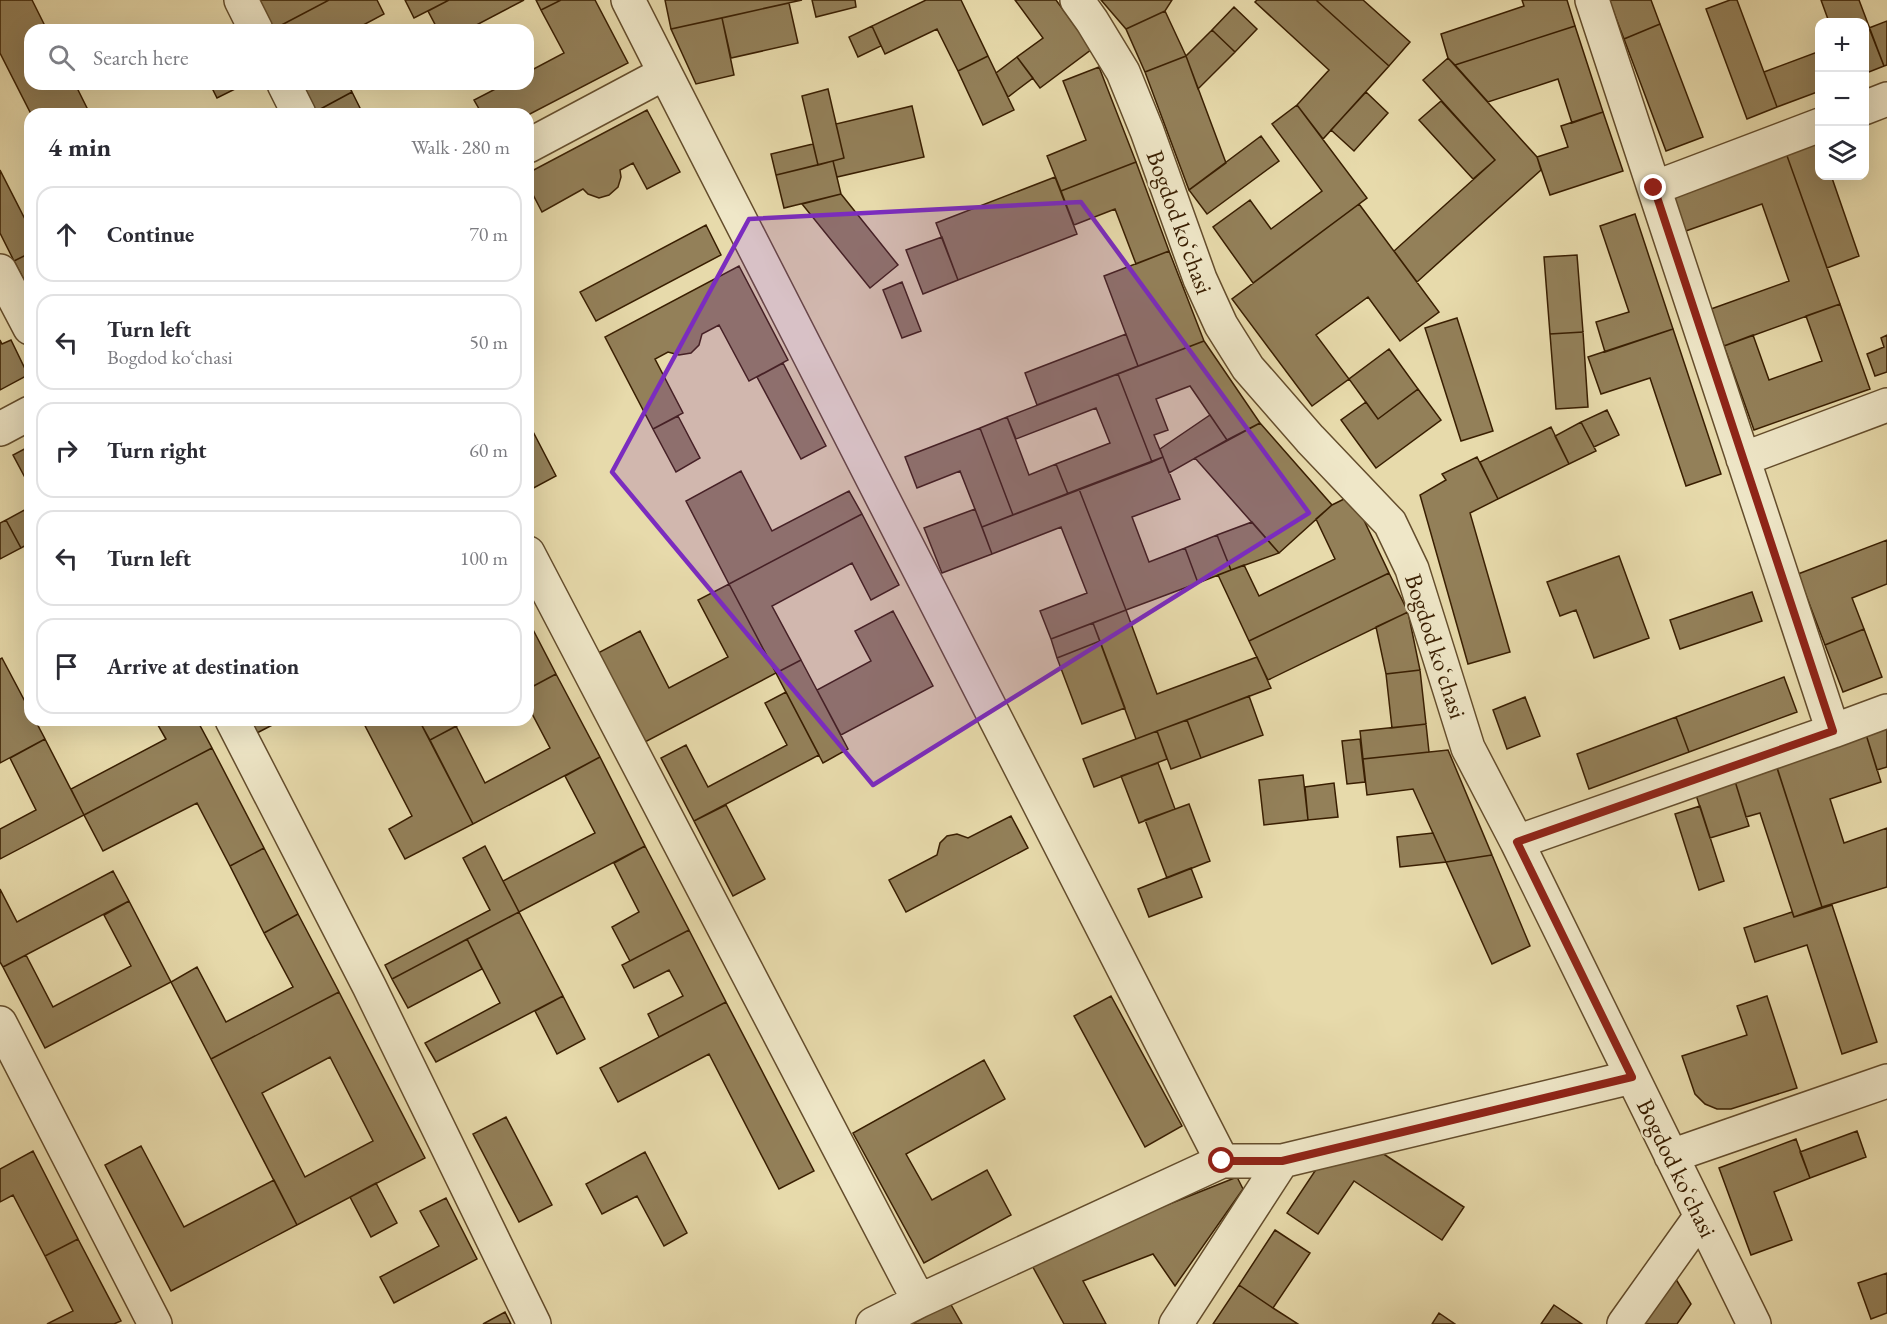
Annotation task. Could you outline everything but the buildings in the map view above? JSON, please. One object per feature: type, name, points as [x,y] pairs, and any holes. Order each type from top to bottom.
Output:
[{"type":"street","points":[[241,0],[253,24]]},
{"type":"street","points":[[628,0],[1222,1161]]},
{"type":"street","name":"Bogdod koʻchasi","points":[[1077,0],[1123,72],[1147,131],[1200,279],[1221,325],[1248,368],[1310,439],[1390,523],[1412,569],[1468,748],[1517,842],[1754,1324]]},
{"type":"street","points":[[1592,0],[1833,731]]},
{"type":"street","points":[[534,143],[665,73]]},
{"type":"street","points":[[287,90],[296,108]]},
{"type":"street","points":[[1869,106],[1887,99]]},
{"type":"street","points":[[1654,188],[1817,126]]},
{"type":"street","points":[[0,271],[24,317]]},
{"type":"street","points":[[1743,459],[1887,405]]},
{"type":"street","points":[[0,429],[24,416]]},
{"type":"street","points":[[534,565],[919,1301]]},
{"type":"street","points":[[1517,842],[1887,711]]},
{"type":"street","points":[[235,726],[369,986],[534,1324]]},
{"type":"street","points":[[0,1023],[156,1324]]},
{"type":"street","points":[[873,1324],[1222,1161],[1282,1161],[1632,1077]]},
{"type":"street","points":[[1671,1156],[1887,1081]]},
{"type":"street","points":[[1176,1324],[1282,1161]]},
{"type":"street","points":[[1624,1324],[1701,1216]]},
{"type":"highlighted area","points":[[1081,202],[1309,513],[873,785],[612,472],[749,219]]},
{"type":"route","points":[[1222,1161],[1282,1161],[1632,1077],[1517,842],[1833,731],[1654,188]]}]
